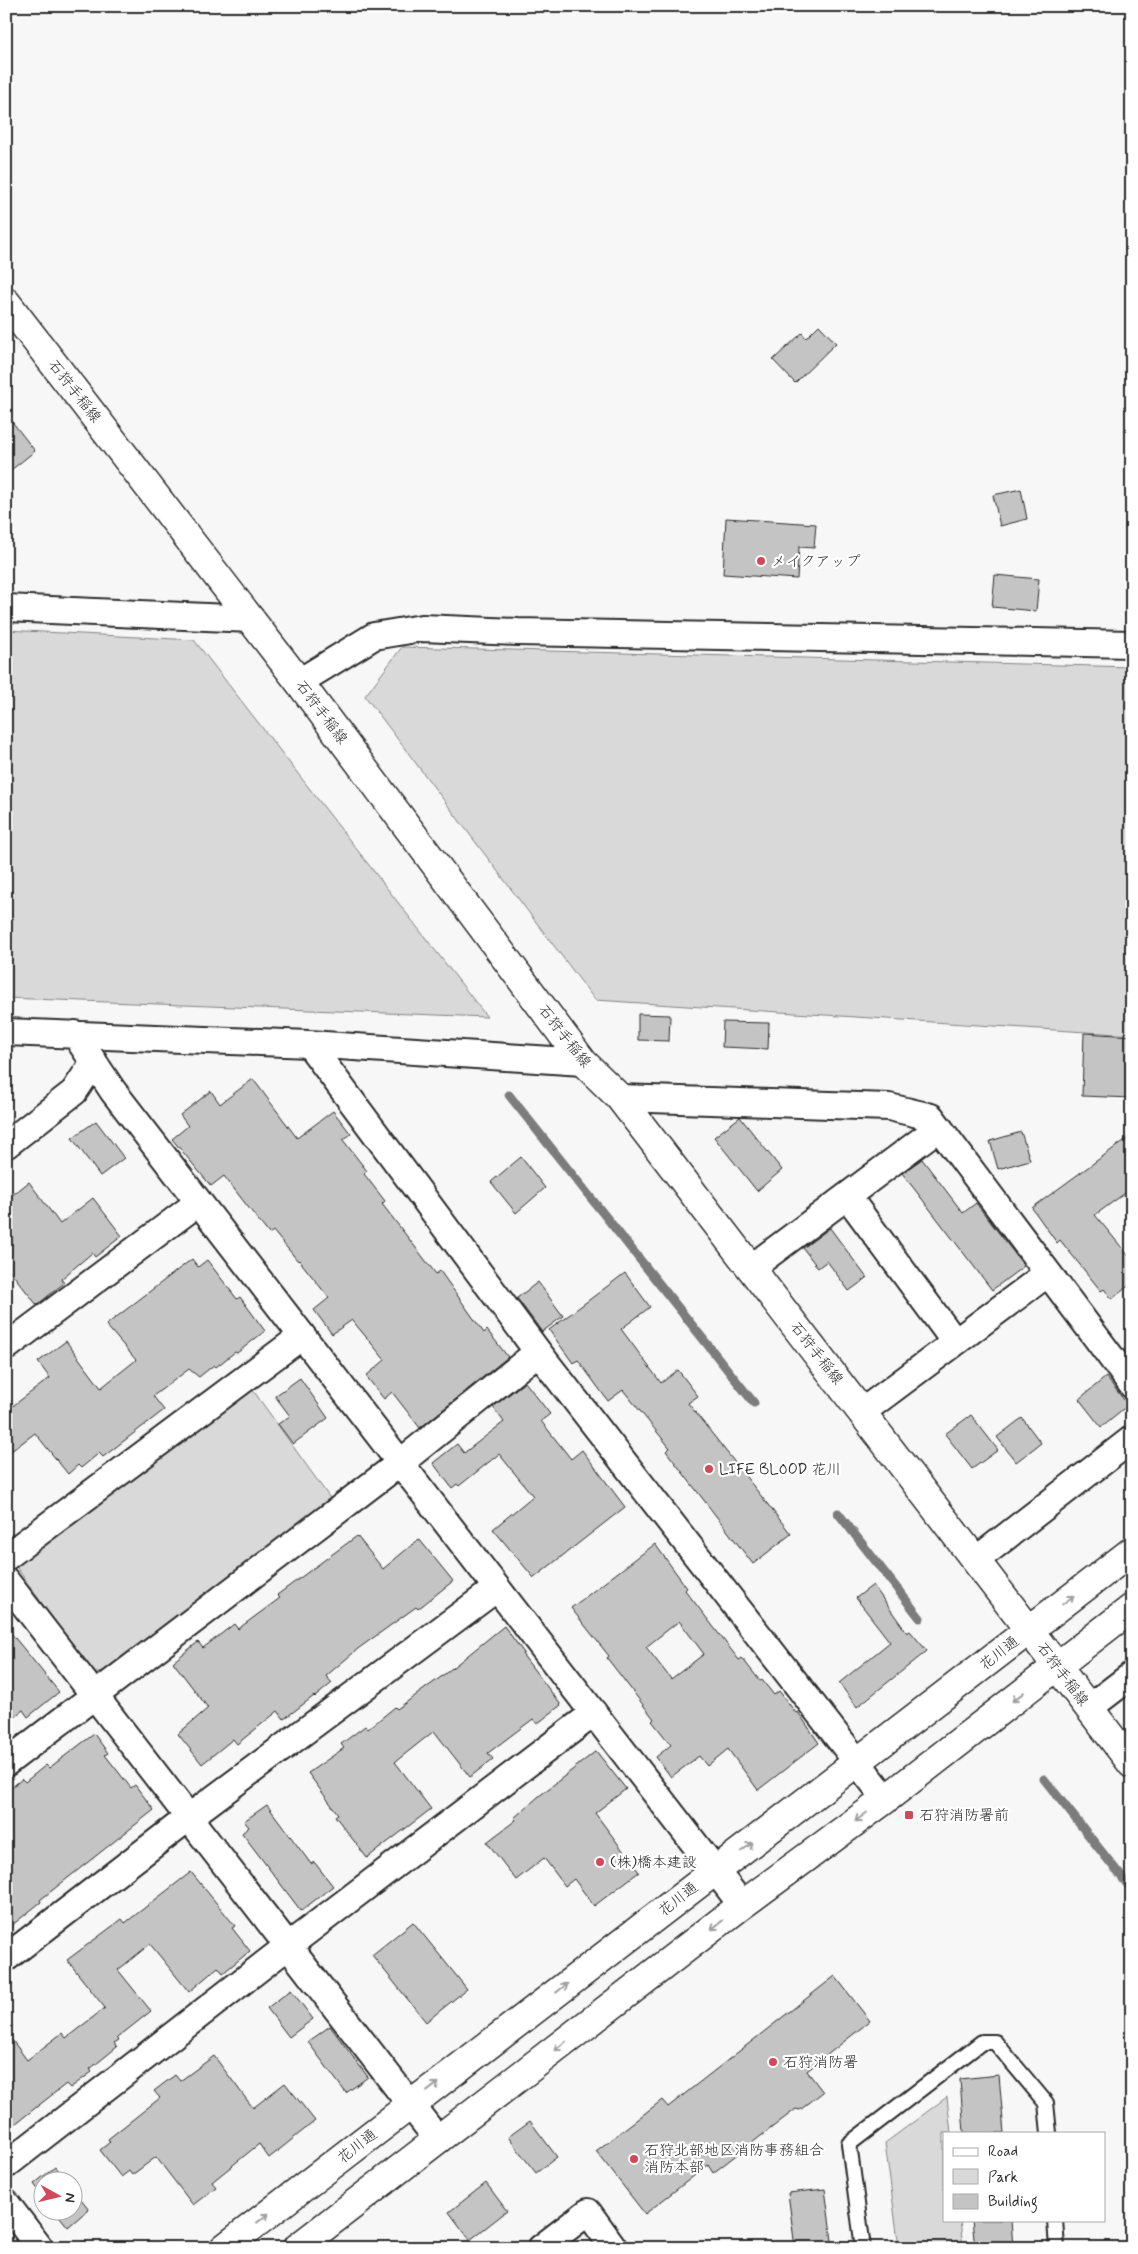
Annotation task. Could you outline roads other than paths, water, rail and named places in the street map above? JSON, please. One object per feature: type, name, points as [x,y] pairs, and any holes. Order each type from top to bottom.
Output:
[{"type":"street","name":"石狩手稲線","points":[[6,302],[299,682],[583,1062],[620,1098],[1030,1630],[1056,1668],[1132,1764]]},
{"type":"street","points":[[6,608],[250,619]]},
{"type":"street","points":[[299,682],[374,636],[422,628],[518,632],[1132,644]]},
{"type":"street","points":[[6,1032],[310,1044],[583,1062]]},
{"type":"street","points":[[75,1034],[113,1091],[742,1905]]},
{"type":"street","points":[[310,1044],[538,1352],[886,1799]]},
{"type":"street","points":[[6,1145],[74,1092],[94,1062]]},
{"type":"street","points":[[620,1098],[889,1107],[930,1117],[1132,1385]]},
{"type":"street","points":[[751,1268],[938,1128]]},
{"type":"street","points":[[848,1197],[955,1342]]},
{"type":"street","points":[[6,1347],[199,1202]]},
{"type":"street","points":[[862,1412],[1048,1273]]},
{"type":"street","points":[[6,1557],[302,1336]]},
{"type":"street","points":[[6,1763],[400,1463],[538,1352]]},
{"type":"street","points":[[976,1560],[1132,1439]]},
{"type":"street","name":"花川通","points":[[224,2248],[1132,1551]]},
{"type":"street","points":[[6,1581],[438,2140]]},
{"type":"street","points":[[6,1958],[188,1818],[497,1588]]},
{"type":"street","points":[[297,2248],[742,1905],[886,1799],[1132,1608]]},
{"type":"street","points":[[1088,1708],[1132,1675]]},
{"type":"street","points":[[6,2165],[288,1946],[594,1713]]},
{"type":"street","points":[[6,2203],[40,2248]]},
{"type":"street","points":[[541,2248],[588,2212],[614,2248]]},
{"type":"lane","points":[[863,2248],[849,2144],[982,2042],[995,2042],[1046,2103],[1048,2132]]},
{"type":"lane","points":[[1055,2222],[1057,2248]]},
{"type":"waterway","points":[[509,1095],[754,1403]]},
{"type":"waterway","points":[[838,1513],[920,1618]]},
{"type":"waterway","points":[[1044,1779],[1132,1890]]},
{"type":"place","name":"メイクアップ","points":[[761,561]]},
{"type":"place","name":"LIFE BLOOD 花川","points":[[709,1469]]},
{"type":"place","name":"石狩消防署前","points":[[909,1815]]},
{"type":"place","name":"(株)橋本建設","points":[[600,1862]]},
{"type":"place","name":"石狩消防署","points":[[773,2062]]},
{"type":"place","name":"石狩北部地区消防事務組合 消防本部","points":[[634,2159]]}]
